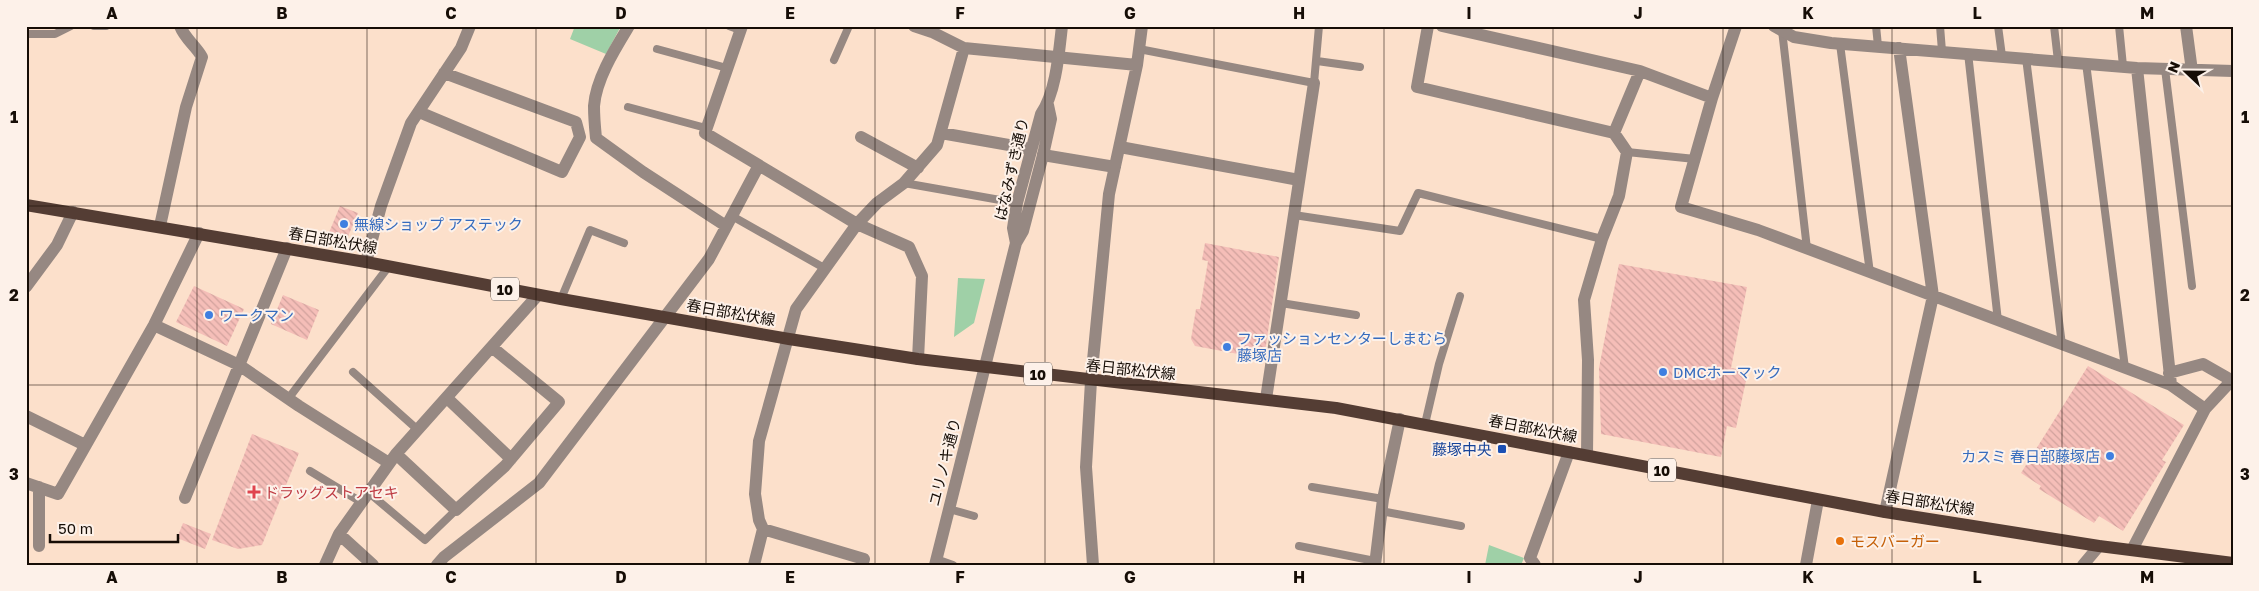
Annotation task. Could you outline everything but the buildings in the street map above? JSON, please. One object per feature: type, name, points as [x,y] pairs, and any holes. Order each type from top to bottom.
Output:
[{"type":"main road","name":"春日部松伏線","points":[[26,205],[199,233],[240,245],[287,248],[538,295],[918,359],[1091,381],[1266,399],[1400,419],[1885,512],[2099,546],[2233,563]]},
{"type":"street","points":[[160,226],[186,107],[202,57],[196,47],[183,35],[180,26]]},
{"type":"street","points":[[366,262],[381,206],[411,123],[461,48],[470,26]]},
{"type":"street","points":[[628,26],[614,51],[594,105],[596,138],[643,172],[729,221]]},
{"type":"street","points":[[914,26],[932,29],[964,48],[1137,65]]},
{"type":"street","name":"はなみずき通り","points":[[985,367],[1016,243],[1023,231],[1037,152],[1041,114],[1048,105],[1062,26]]},
{"type":"street","points":[[1093,565],[1087,520],[1086,467],[1091,381],[1110,194],[1137,65],[1142,26]]},
{"type":"street","points":[[1428,26],[1417,87],[1614,133],[1627,152],[1619,196],[1602,239],[1584,300],[1588,360],[1587,455]]},
{"type":"street","points":[[1442,26],[1640,71],[1712,98]]},
{"type":"street","points":[[1736,26],[1712,98],[1681,207],[1758,230],[2125,368],[2170,379],[2205,409]]},
{"type":"street","points":[[2186,26],[2192,71]]},
{"type":"street","points":[[737,27],[727,68],[705,134],[857,224],[909,247],[922,276],[918,359]]},
{"type":"street","points":[[1778,28],[1794,37],[1840,44],[2137,68],[2233,71]]},
{"type":"street","points":[[754,565],[763,529],[759,520],[756,494],[758,442],[796,309],[857,224],[877,204],[904,183],[937,145],[964,48]]},
{"type":"street","points":[[1885,512],[1933,296],[1899,48]]},
{"type":"street","points":[[2137,68],[2170,379]]},
{"type":"street","points":[[1614,133],[1640,71]]},
{"type":"street","points":[[418,112],[562,172],[580,137],[576,122],[444,73]]},
{"type":"street","points":[[1266,399],[1314,83]]},
{"type":"street","points":[[941,133],[1115,166]]},
{"type":"street","points":[[861,137],[918,168]]},
{"type":"street","points":[[1120,147],[1299,180]]},
{"type":"street","name":"はなみずき通り","points":[[1016,243],[1013,228],[1017,203],[1037,152]]},
{"type":"street","points":[[438,565],[444,557],[539,483],[710,259],[758,166]]},
{"type":"street","points":[[26,287],[57,245],[73,212]]},
{"type":"street","points":[[26,483],[58,494],[154,325],[199,233]]},
{"type":"street","points":[[185,498],[287,248]]},
{"type":"street","points":[[325,565],[339,534],[393,459],[538,295]]},
{"type":"street","points":[[154,325],[239,365],[288,399],[393,459],[456,510],[511,459],[559,402],[493,348]]},
{"type":"street","points":[[2132,550],[2205,409],[2232,379],[2203,364],[2170,379]]},
{"type":"street","name":"ユリノキ通り","points":[[935,562],[985,367]]},
{"type":"street","points":[[447,398],[511,459]]},
{"type":"street","points":[[26,416],[85,445]]},
{"type":"street","points":[[1375,563],[1382,505],[1400,419]]},
{"type":"street","points":[[1535,565],[1530,558],[1569,452]]},
{"type":"street","points":[[39,487],[39,546]]},
{"type":"street","points":[[1806,565],[1818,500]]},
{"type":"street","points":[[763,529],[864,558],[862,565]]},
{"type":"street","points":[[339,534],[373,565]]},
{"type":"street","points":[[2083,565],[2099,546]]},
{"type":"lane","points":[[26,34],[55,34],[71,26]]},
{"type":"lane","points":[[94,26],[106,26]]},
{"type":"lane","points":[[834,60],[849,26]]},
{"type":"lane","points":[[1139,50],[1314,83],[1319,26]]},
{"type":"lane","points":[[1876,26],[1878,46]]},
{"type":"lane","points":[[1940,26],[1942,51]]},
{"type":"lane","points":[[1998,26],[2002,56]]},
{"type":"lane","points":[[2054,26],[2058,61]]},
{"type":"lane","points":[[2119,26],[2123,66]]},
{"type":"lane","points":[[1778,28],[1807,249]]},
{"type":"lane","points":[[1840,44],[1870,273]]},
{"type":"lane","points":[[657,48],[727,68]]},
{"type":"lane","points":[[1968,53],[1998,321]]},
{"type":"lane","points":[[2026,58],[2062,345]]},
{"type":"lane","points":[[1317,61],[1360,67]]},
{"type":"lane","points":[[2086,63],[2125,368]]},
{"type":"lane","points":[[2166,69],[2192,286]]},
{"type":"lane","points":[[628,107],[706,128]]},
{"type":"lane","points":[[1627,152],[1694,159]]},
{"type":"lane","points":[[904,183],[1017,203]]},
{"type":"lane","points":[[1294,215],[1400,231],[1418,193],[1602,239]]},
{"type":"lane","points":[[729,221],[826,269]]},
{"type":"lane","points":[[561,299],[590,230],[624,243]]},
{"type":"lane","points":[[288,399],[389,266]]},
{"type":"lane","points":[[1425,424],[1439,364],[1460,296]]},
{"type":"lane","points":[[1281,303],[1356,315]]},
{"type":"lane","points":[[353,372],[418,430]]},
{"type":"lane","points":[[310,471],[365,497],[425,540],[456,510]]},
{"type":"lane","points":[[1312,487],[1461,526]]},
{"type":"lane","points":[[949,509],[974,516]]},
{"type":"lane","points":[[1299,546],[1375,563]]},
{"type":"lane","points":[[935,562],[954,565]]},
{"type":"green space","points":[[575,26],[621,26],[606,54],[570,39]]},
{"type":"green space","points":[[958,278],[985,279],[974,323],[954,337]]},
{"type":"green space","points":[[1489,545],[1524,558],[1521,565],[1485,565]]},
{"type":"place","name":"無線ショップ アステック","points":[[344,224]]},
{"type":"place","name":"ワークマン","points":[[209,315]]},
{"type":"place","name":"ファッションセンターしまむら 藤塚店","points":[[1227,347]]},
{"type":"place","name":"DMCホーマック","points":[[1663,372]]},
{"type":"place","name":"藤塚中央","points":[[1502,449]]},
{"type":"place","name":"カスミ 春日部藤塚店","points":[[2110,456]]},
{"type":"place","name":"ドラッグストアセキ","points":[[254,492]]},
{"type":"place","name":"モスバーガー","points":[[1840,541]]}]
